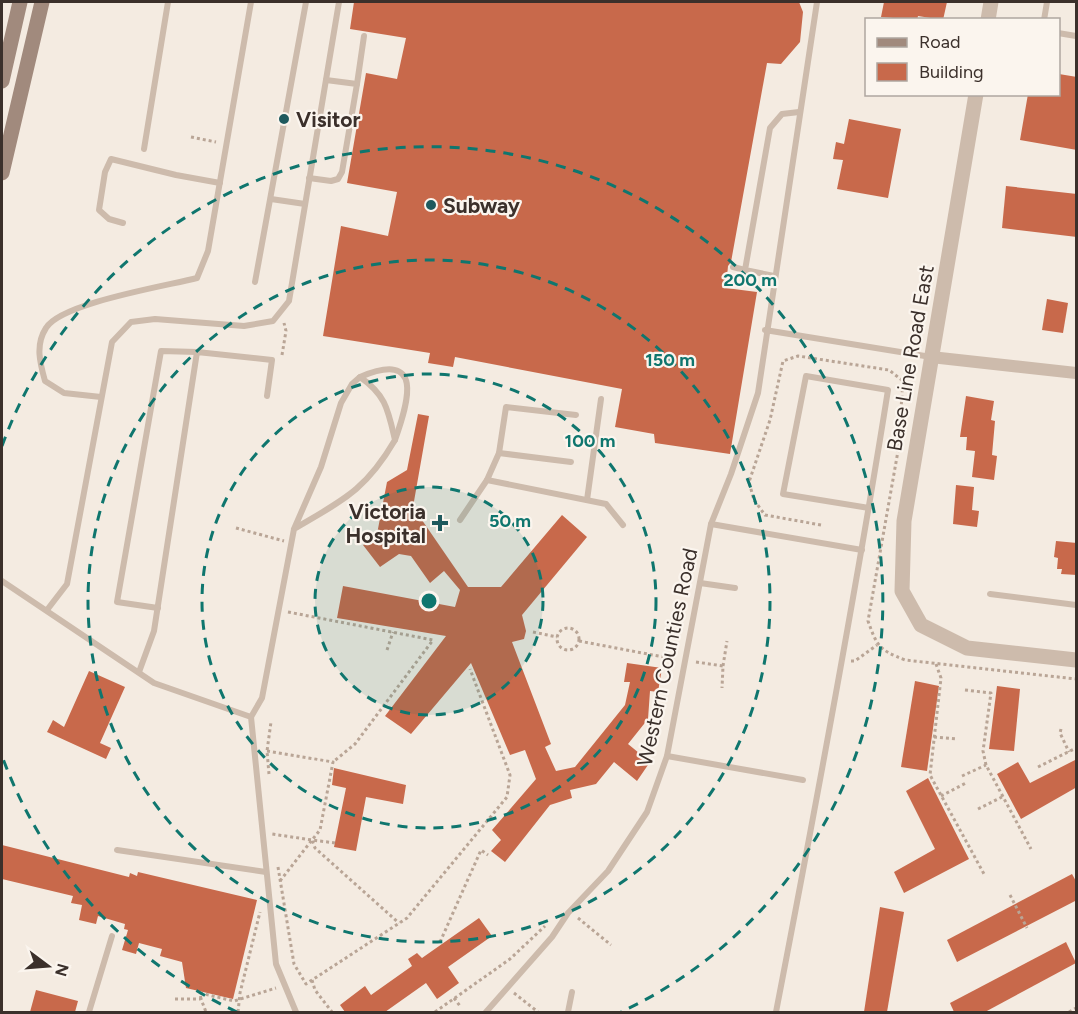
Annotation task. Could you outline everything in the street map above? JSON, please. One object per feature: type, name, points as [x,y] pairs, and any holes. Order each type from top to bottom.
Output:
[{"type":"main road","points":[[2,81],[4,60],[20,2]]},
{"type":"main road","points":[[2,173],[42,2]]},
{"type":"street","points":[[988,18],[992,2]]},
{"type":"street","name":"Base Line Road East","points":[[976,96],[904,521],[902,591],[921,625],[967,648],[1077,660]]},
{"type":"street","points":[[931,357],[1077,373]]},
{"type":"lane","points":[[144,149],[168,2]]},
{"type":"lane","points":[[101,397],[64,393],[45,381],[38,356],[46,327],[65,312],[197,279],[208,251],[251,2]]},
{"type":"lane","points":[[255,282],[306,2]]},
{"type":"lane","points":[[47,610],[67,585],[112,342],[131,322],[155,319],[244,326],[273,321],[289,301],[339,2]]},
{"type":"lane","name":"Western Counties Road","points":[[486,1012],[552,937],[570,912],[608,871],[647,812],[667,756],[711,524],[731,474],[758,393],[765,330],[817,2]]},
{"type":"lane","points":[[1044,18],[1047,2]]},
{"type":"lane","points":[[1060,33],[1077,36]]},
{"type":"lane","points":[[309,178],[331,181],[338,179],[342,172],[364,36]]},
{"type":"lane","points":[[326,80],[357,84]]},
{"type":"lane","points":[[745,270],[770,128],[782,114],[799,112]]},
{"type":"lane","points":[[123,223],[109,219],[99,210],[105,172],[111,159],[176,176],[220,183]]},
{"type":"lane","points":[[271,199],[305,204]]},
{"type":"lane","points":[[733,267],[774,276]]},
{"type":"lane","points":[[765,330],[931,357]]},
{"type":"lane","points":[[158,608],[117,602],[161,351],[197,352],[272,360],[267,396]]},
{"type":"lane","points":[[139,672],[146,658],[158,608],[197,352]]},
{"type":"lane","points":[[294,529],[357,490],[377,470],[395,440],[408,398],[408,382],[402,372],[391,368],[380,368],[360,377],[352,384],[341,403],[321,467],[294,529],[262,698],[251,717],[276,964],[296,1012]]},
{"type":"lane","points":[[776,1012],[843,660],[869,508],[888,390],[806,376],[783,494],[869,508]]},
{"type":"lane","points":[[360,377],[374,387],[387,403],[395,440]]},
{"type":"lane","points":[[587,500],[601,399]]},
{"type":"lane","points":[[460,520],[487,480],[499,453],[506,406],[576,415]]},
{"type":"lane","points":[[499,453],[571,462]]},
{"type":"lane","points":[[487,480],[606,504],[623,525]]},
{"type":"lane","points":[[711,524],[862,550]]},
{"type":"lane","points":[[2,581],[154,683],[251,717]]},
{"type":"lane","points":[[700,583],[735,588]]},
{"type":"lane","points":[[990,594],[1077,605]]},
{"type":"lane","points":[[667,756],[803,780]]},
{"type":"lane","points":[[117,850],[266,872]]},
{"type":"lane","points":[[88,1012],[112,936]]},
{"type":"lane","points":[[568,1012],[572,992]]},
{"type":"path","points":[[191,137],[226,145]]},
{"type":"path","points":[[272,360],[282,358],[286,331],[281,313]]},
{"type":"path","points":[[821,525],[765,514],[754,500],[749,482],[770,420],[783,361],[798,356],[889,370],[903,381],[898,451],[868,621],[877,645],[886,653],[905,660],[1077,680]]},
{"type":"path","points":[[236,528],[291,543]]},
{"type":"path","points":[[279,611],[314,615],[434,640],[355,744],[333,762],[320,830],[280,881]]},
{"type":"path","points":[[556,637],[562,629],[572,628],[576,631],[579,641]]},
{"type":"path","points":[[387,650],[393,632]]},
{"type":"path","points":[[533,632],[556,637]]},
{"type":"path","points":[[556,637],[563,650],[573,649],[579,641]]},
{"type":"path","points":[[579,641],[723,666]]},
{"type":"path","points":[[722,688],[727,641]]},
{"type":"path","points":[[843,660],[855,661],[877,645]]},
{"type":"path","points":[[936,664],[941,678],[930,775],[984,874]]},
{"type":"path","points":[[277,862],[294,964],[306,984],[407,918],[507,797],[511,786],[510,775],[470,669]]},
{"type":"path","points":[[965,690],[991,693],[983,751],[986,765],[1031,849]]},
{"type":"path","points":[[269,775],[267,751],[271,722]]},
{"type":"path","points":[[1061,729],[1060,733],[1070,752]]},
{"type":"path","points":[[934,737],[957,739]]},
{"type":"path","points":[[1038,767],[1077,748]]},
{"type":"path","points":[[253,750],[333,762]]},
{"type":"path","points":[[962,776],[986,765]]},
{"type":"path","points":[[941,796],[966,783]]},
{"type":"path","points":[[978,809],[1002,797]]},
{"type":"path","points":[[261,831],[335,843]]},
{"type":"path","points":[[273,834],[274,843]]},
{"type":"path","points":[[312,840],[315,848],[399,923]]},
{"type":"path","points":[[440,942],[481,850],[488,855]]},
{"type":"path","points":[[1010,895],[1027,928]]},
{"type":"path","points":[[238,1012],[239,999],[261,907]]},
{"type":"path","points":[[570,912],[611,945]]},
{"type":"path","points":[[435,1012],[510,959],[552,920]]},
{"type":"path","points":[[312,980],[315,990],[332,1012]]},
{"type":"path","points":[[206,1012],[200,993],[234,1001],[284,985]]},
{"type":"path","points":[[508,988],[538,1012]]},
{"type":"path","points":[[454,998],[460,1006]]},
{"type":"path","points":[[176,999],[201,999]]},
{"type":"path","points":[[1069,1012],[1077,1008]]},
{"type":"building","name":"Victoria Hospital","points":[[354,2],[799,2],[803,12],[800,42],[781,64],[767,63],[731,262],[728,266],[726,288],[757,292],[730,454],[655,443],[654,434],[615,427],[622,389],[455,357],[453,367],[428,363],[430,353],[323,336],[341,226],[388,236],[397,192],[347,183],[366,73],[397,79],[406,38],[350,29]]},
{"type":"building","points":[[884,2],[947,2],[943,18],[881,17]]},
{"type":"building","points":[[1060,74],[1077,77],[1077,150],[1020,140],[1028,96],[1060,96]]},
{"type":"building","points":[[849,119],[901,129],[888,198],[837,189],[843,160],[833,159],[836,142],[844,144]]},
{"type":"building","points":[[1006,186],[1077,194],[1077,237],[1002,228]]},
{"type":"building","points":[[1047,299],[1068,303],[1063,333],[1042,330]]},
{"type":"building","points":[[966,396],[994,401],[991,420],[995,421],[992,455],[997,456],[994,480],[972,477],[975,451],[966,450],[967,437],[960,437]]},
{"type":"building","points":[[418,414],[429,416],[413,507],[468,587],[501,587],[562,515],[587,537],[522,615],[526,631],[524,639],[512,642],[551,744],[545,747],[556,771],[575,767],[625,705],[630,682],[624,682],[627,663],[662,668],[658,692],[650,691],[648,719],[628,744],[650,762],[637,781],[614,762],[596,784],[570,790],[572,798],[550,805],[505,862],[491,851],[501,840],[492,830],[536,779],[525,750],[510,755],[471,663],[411,734],[385,716],[446,636],[337,618],[343,586],[455,607],[460,590],[444,571],[430,583],[411,556],[399,554],[380,567],[363,545],[377,534],[387,482],[407,470]]},
{"type":"building","points":[[956,485],[974,487],[972,510],[979,511],[977,527],[953,524]]},
{"type":"building","points":[[1056,541],[1077,543],[1077,575],[1061,574],[1062,569],[1057,569],[1058,558],[1054,557]]},
{"type":"building","points":[[89,671],[125,687],[100,743],[111,748],[106,759],[47,732],[53,720],[64,727]]},
{"type":"building","points":[[915,681],[939,686],[927,771],[901,767]]},
{"type":"building","points":[[997,686],[1020,689],[1014,751],[989,749]]},
{"type":"building","points":[[1077,759],[1077,787],[1021,819],[997,774],[1018,762],[1030,783]]},
{"type":"building","points":[[334,768],[406,785],[403,804],[366,797],[356,851],[334,847],[346,788],[332,785]]},
{"type":"building","points":[[928,778],[969,859],[904,893],[894,872],[935,849],[906,791]]},
{"type":"building","points":[[2,845],[129,877],[130,873],[137,876],[138,872],[257,900],[233,999],[186,988],[182,962],[160,956],[162,949],[139,943],[136,954],[122,950],[128,930],[124,929],[125,924],[98,916],[96,924],[79,920],[82,905],[71,903],[73,896],[2,879]]},
{"type":"building","points":[[1072,874],[1077,883],[1077,900],[957,962],[947,940]]},
{"type":"building","points":[[880,907],[904,912],[887,1012],[864,1012]]},
{"type":"building","points":[[479,918],[492,936],[448,967],[459,983],[437,999],[426,983],[385,1012],[345,1012],[340,1005],[365,986],[371,995],[412,966],[408,959],[417,953],[422,958]]},
{"type":"building","points":[[1066,942],[1076,963],[985,1012],[954,1012],[950,1003]]},
{"type":"building","points":[[36,990],[78,1001],[75,1012],[30,1012]]},
{"type":"place","name":"Visitor","points":[[284,119]]},
{"type":"place","name":"Subway","points":[[431,205]]},
{"type":"place","name":"Victoria Hospital","points":[[440,523]]}]
